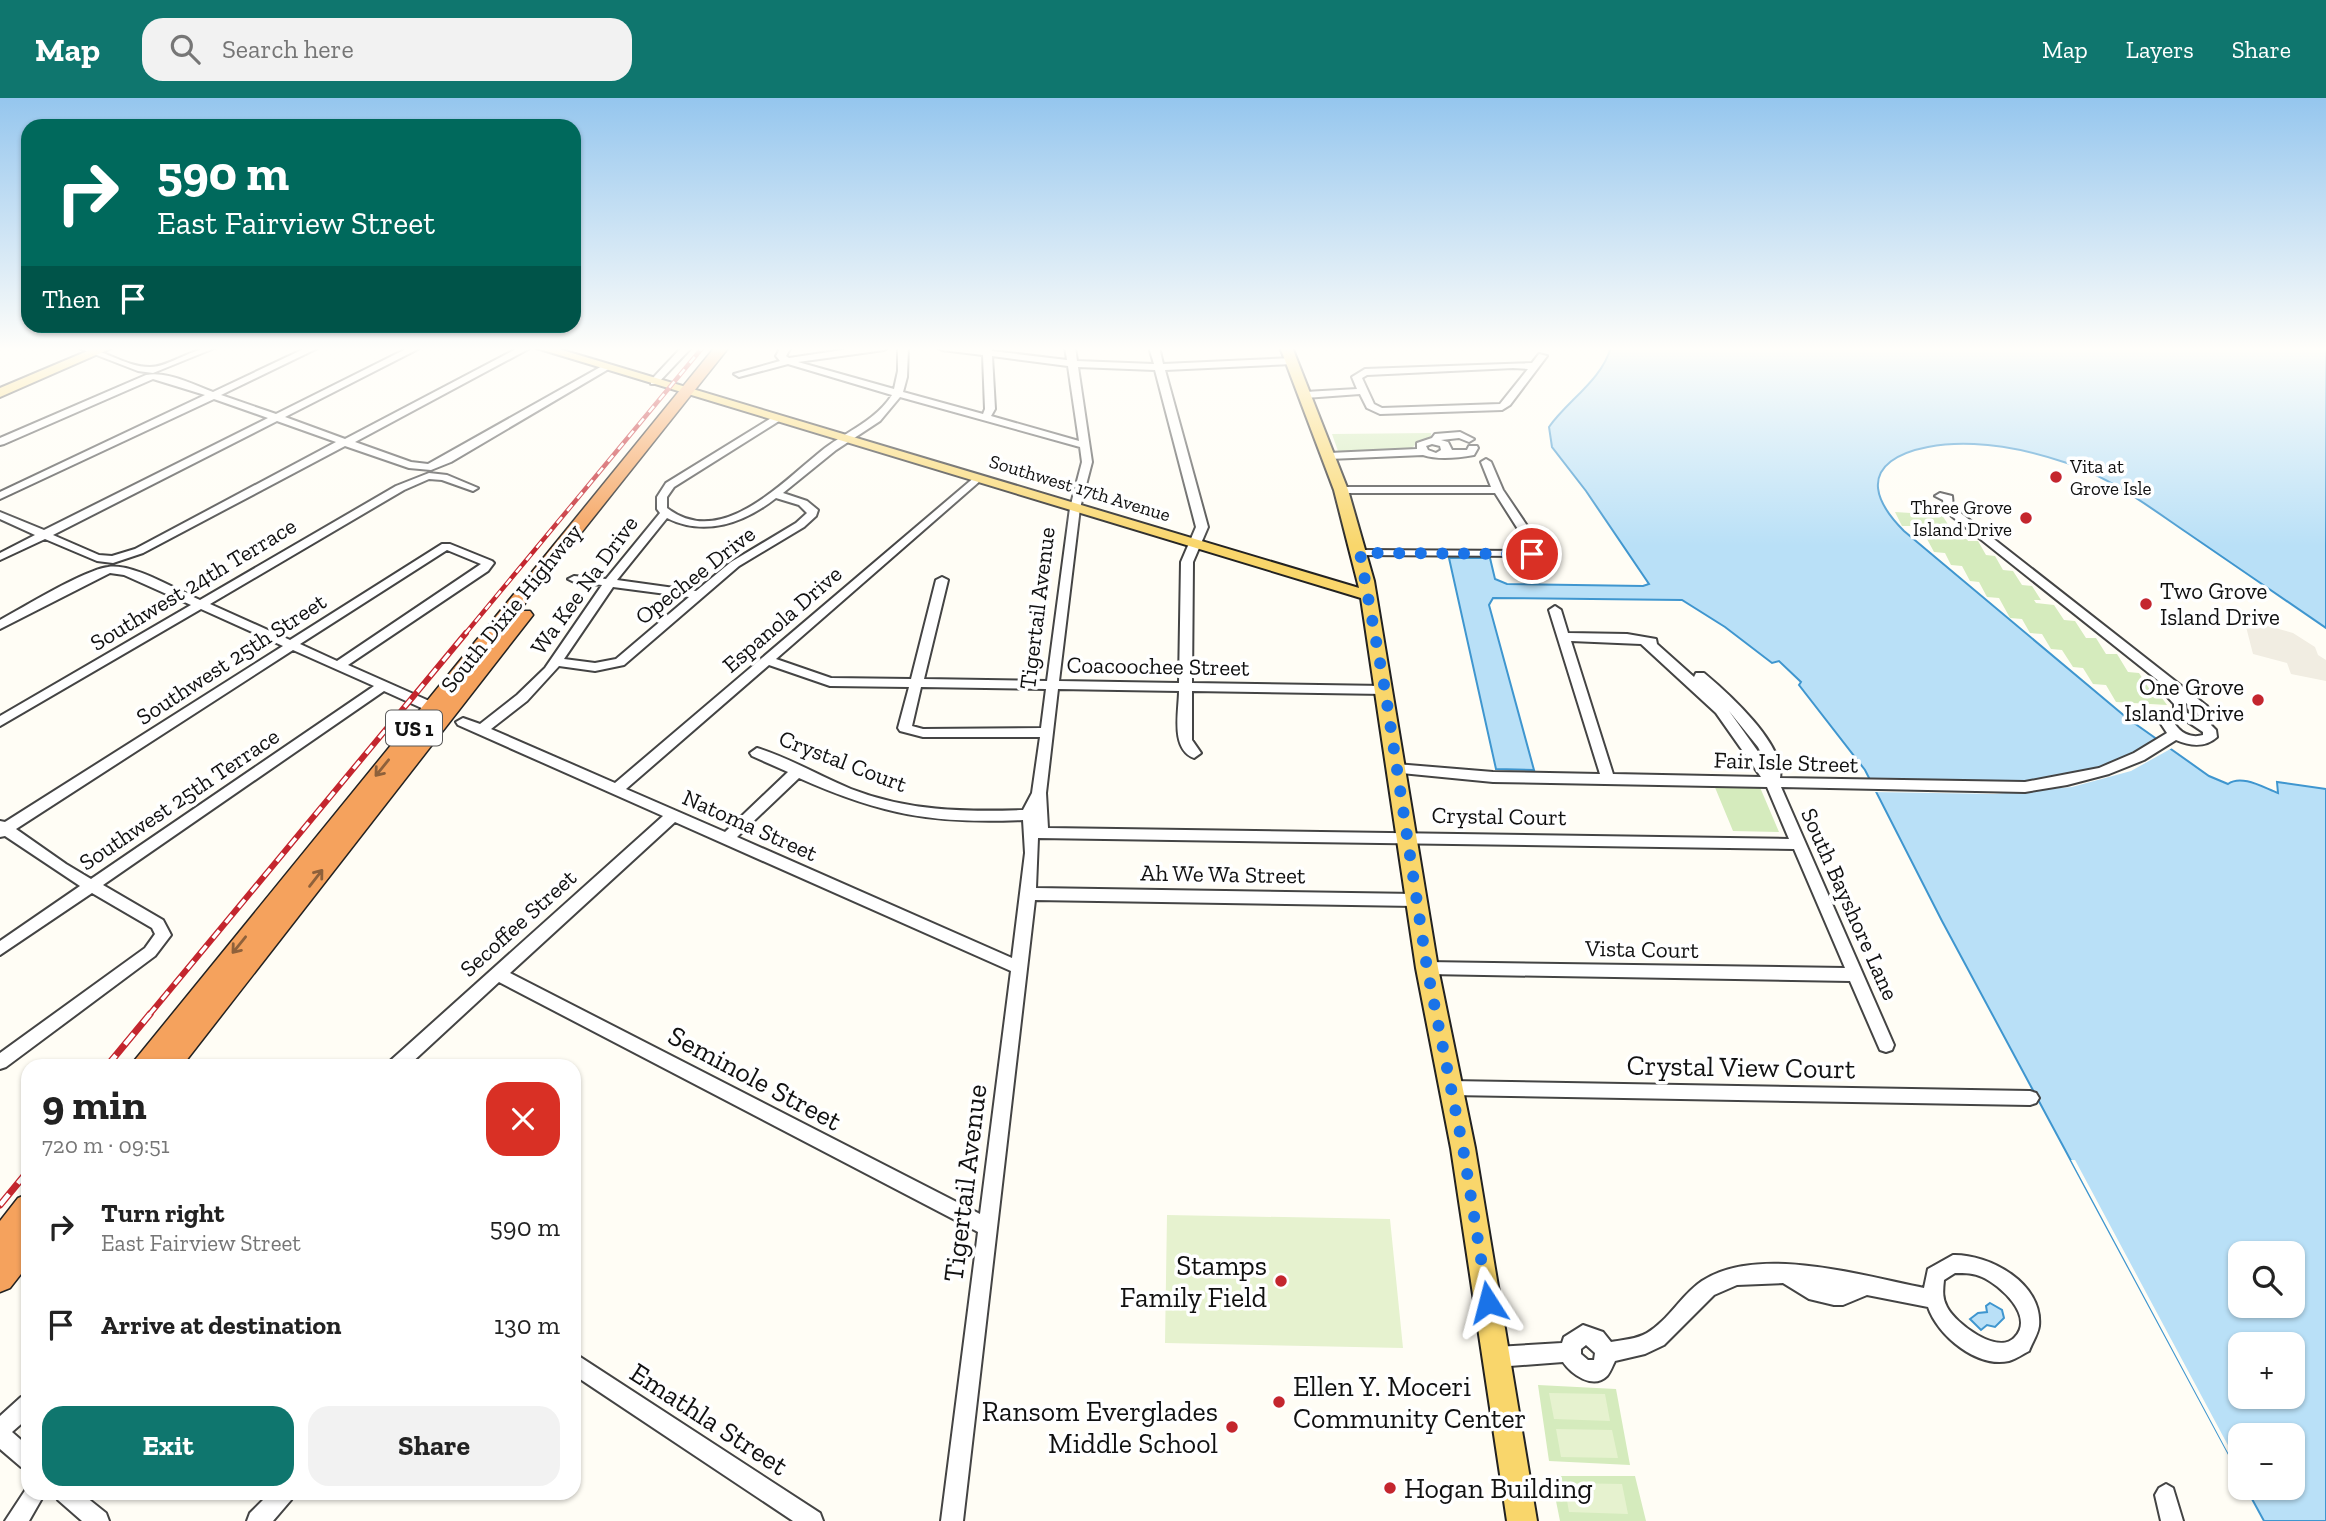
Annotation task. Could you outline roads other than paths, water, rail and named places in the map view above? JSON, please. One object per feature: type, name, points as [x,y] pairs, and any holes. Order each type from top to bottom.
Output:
[{"type":"highway","name":"South Dixie Highway","points":[[148,1059],[435,715],[677,413]]},
{"type":"highway","name":"South Dixie Highway","points":[[172,1059],[435,715]]},
{"type":"highway","points":[[0,1242],[21,1216]]},
{"type":"highway","points":[[0,1278],[21,1251]]},
{"type":"main road","name":"Southwest 17th Avenue","points":[[758,413],[1350,592],[1368,595]]},
{"type":"main road","points":[[1312,413],[1341,490],[1360,553],[1368,595],[1427,968],[1465,1160],[1522,1521]]},
{"type":"street","points":[[0,442],[64,413]]},
{"type":"street","points":[[1,496],[175,413]]},
{"type":"street","points":[[264,413],[473,488]]},
{"type":"street","points":[[0,557],[285,413]]},
{"type":"street","points":[[0,625],[400,413]]},
{"type":"street","name":"Southwest 24th Terrace","points":[[0,722],[527,413]]},
{"type":"street","points":[[666,513],[699,524],[721,523],[748,513],[880,413]]},
{"type":"street","points":[[965,413],[1086,446]]},
{"type":"street","points":[[985,419],[988,413]]},
{"type":"street","name":"Tigertail Avenue","points":[[952,1521],[1074,508],[1086,471],[1086,446],[1081,413]]},
{"type":"street","points":[[1172,413],[1202,524],[1200,535],[1188,551],[1187,562],[1185,741],[1194,753]]},
{"type":"street","name":"Wa Kee Na Drive","points":[[482,730],[531,691],[556,662],[610,582],[658,519],[666,513],[662,509],[661,501],[670,485],[776,419]]},
{"type":"street","points":[[1329,456],[1423,452],[1433,456],[1472,452],[1471,443],[1460,435],[1439,436],[1435,442]]},
{"type":"street","points":[[1423,452],[1420,449],[1422,444],[1435,442],[1446,446],[1446,453]]},
{"type":"street","points":[[1360,553],[1525,555],[1534,552],[1534,545],[1498,490],[1486,462]]},
{"type":"street","name":"Espanola Drive","points":[[616,790],[976,479]]},
{"type":"street","points":[[1341,490],[1498,490]]},
{"type":"street","name":"Opechee Drive","points":[[556,662],[595,667],[615,664],[741,561],[800,525],[812,514],[813,510],[808,505],[775,494]]},
{"type":"street","points":[[2177,715],[2181,711],[2180,703],[2175,697],[1953,520],[1941,508],[1940,496],[1948,498],[1948,508],[2202,709],[2206,726]]},
{"type":"street","points":[[0,515],[383,686],[435,715]]},
{"type":"street","name":"Southwest 25th Street","points":[[2,829],[277,657],[446,546],[488,564],[338,666]]},
{"type":"street","points":[[574,579],[697,595]]},
{"type":"street","points":[[942,580],[905,727],[910,731],[1046,732]]},
{"type":"street","points":[[1555,610],[1608,779]]},
{"type":"street","name":"South Bayshore Lane","points":[[1563,637],[1644,640],[1715,704],[1742,736],[1772,782],[1886,1045]]},
{"type":"street","name":"Coacoochee Street","points":[[767,660],[830,682],[1385,690]]},
{"type":"street","name":"Southwest 25th Terrace","points":[[0,949],[383,686]]},
{"type":"street","points":[[2177,715],[2192,718],[2206,726],[2211,734],[2207,740],[2171,738],[2165,721],[2177,715]]},
{"type":"street","name":"Natoma Street","points":[[463,722],[1019,968]]},
{"type":"street","name":"Fair Isle Street","points":[[1396,769],[1483,777],[1990,788],[2062,782],[2121,767],[2171,738]]},
{"type":"street","name":"Crystal Court","points":[[757,753],[866,799],[903,810],[943,814],[1035,815]]},
{"type":"street","points":[[726,839],[799,770]]},
{"type":"street","name":"Secoffee Street","points":[[404,1059],[672,816]]},
{"type":"street","points":[[0,1062],[149,952],[163,935],[158,925],[2,829]]},
{"type":"street","name":"Crystal Court","points":[[1036,833],[1798,844]]},
{"type":"street","name":"Ah We Wa Street","points":[[1028,894],[1416,900]]},
{"type":"street","name":"Vista Court","points":[[1427,968],[1856,975]]},
{"type":"street","name":"Seminole Street","points":[[498,974],[988,1228]]},
{"type":"street","name":"Crystal View Court","points":[[1450,1088],[2030,1098]]},
{"type":"street","points":[[1962,1263],[1981,1267],[2000,1277],[2015,1291],[2026,1308],[2029,1333],[2022,1344],[2009,1351],[1983,1349],[1965,1340],[1948,1326],[1933,1299],[1933,1282],[1940,1270],[1962,1263]]},
{"type":"street","points":[[1496,1356],[1570,1352],[1579,1367],[1594,1372],[1603,1367],[1606,1353],[1655,1340],[1691,1303],[1718,1282],[1752,1275],[1788,1276],[1812,1290],[1833,1297],[1849,1295],[1864,1286],[1933,1299]]},
{"type":"street","name":"Emathla Street","points":[[581,1368],[812,1521]]},
{"type":"street","points":[[21,1411],[0,1432],[21,1453]]},
{"type":"street","points":[[2166,1495],[2172,1521]]},
{"type":"street","points":[[16,1521],[30,1500]]},
{"type":"street","points":[[73,1500],[98,1521]]},
{"type":"street","points":[[258,1521],[278,1500]]},
{"type":"water","points":[[1559,413],[2326,413],[2326,628],[2129,493],[2099,476],[2056,459],[1998,446],[1951,444],[1928,447],[1891,461],[1881,473],[1878,489],[1885,508],[1904,531],[2127,718],[2209,776],[2228,784],[2246,781],[2278,793],[2277,782],[2326,789],[2326,1521],[2264,1521],[2253,1500],[2305,1500],[2305,1423],[2228,1423],[2228,1453],[1942,921],[1865,770],[1799,685],[1801,682],[1779,661],[1772,663],[1725,627],[1682,600],[1493,598],[1489,605],[1534,770],[1496,769],[1449,558],[1490,558],[1495,579],[1507,584],[1649,584],[1586,491],[1552,447],[1549,427]]},
{"type":"water","points":[[1990,1303],[2002,1310],[2004,1318],[1995,1327],[1987,1325],[1981,1330],[1970,1319],[1978,1313],[1987,1312],[1986,1306]]},
{"type":"railway","points":[[465,634],[648,413]]},
{"type":"railway","points":[[149,1015],[466,633]]},
{"type":"railway","points":[[113,1059],[150,1014]]},
{"type":"railway","points":[[0,1205],[21,1180]]},
{"type":"place","name":"Vita at Grove Isle","points":[[2056,477]]},
{"type":"place","name":"Three Grove Island Drive","points":[[2026,518]]},
{"type":"place","name":"Two Grove Island Drive","points":[[2146,604]]},
{"type":"place","name":"One Grove Island Drive","points":[[2258,700]]},
{"type":"place","name":"Stamps Family Field","points":[[1281,1281]]},
{"type":"place","name":"Ellen Y. Moceri Community Center","points":[[1279,1402]]},
{"type":"place","name":"Ransom Everglades Middle School","points":[[1232,1427]]},
{"type":"place","name":"Hogan Building","points":[[1390,1488]]}]
